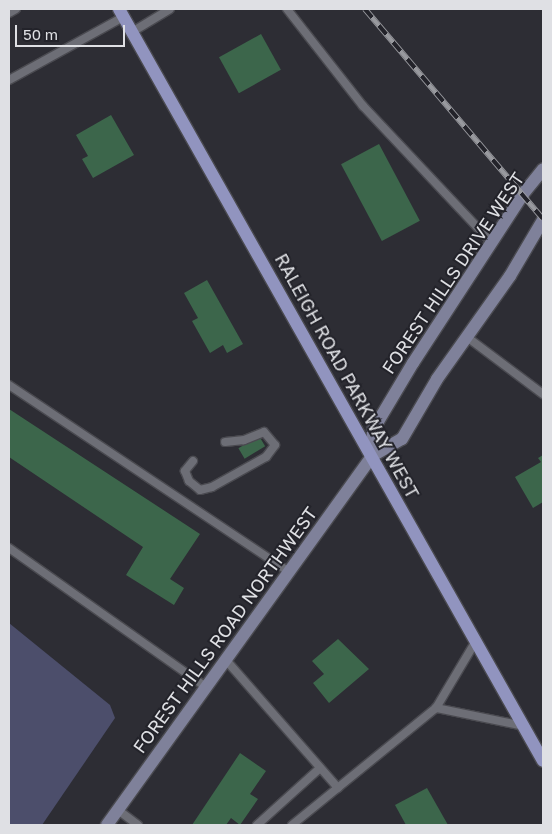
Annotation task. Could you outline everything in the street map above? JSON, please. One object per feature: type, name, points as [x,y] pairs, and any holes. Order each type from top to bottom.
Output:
[{"type":"main road","name":"RALEIGH ROAD PARKWAY WEST","points":[[121,13],[543,761]]},
{"type":"main road","name":"FOREST HILLS DRIVE WEST","points":[[372,456],[373,430],[492,242],[543,169]]},
{"type":"main road","points":[[372,456],[402,439],[467,337],[510,276],[543,220]]},
{"type":"main road","name":"FOREST HILLS ROAD NORTHWEST","points":[[107,825],[372,456]]},
{"type":"lane","points":[[9,13],[16,9]]},
{"type":"lane","points":[[132,32],[170,9]]},
{"type":"lane","points":[[287,9],[363,106],[492,242]]},
{"type":"lane","points":[[9,80],[121,13]]},
{"type":"lane","points":[[467,337],[543,394]]},
{"type":"lane","points":[[9,385],[289,572]]},
{"type":"lane","points":[[193,461],[185,471],[189,481],[200,490],[212,487],[266,457],[275,445],[264,432],[225,442]]},
{"type":"lane","points":[[9,548],[206,687]]},
{"type":"lane","points":[[292,825],[436,708],[476,641]]},
{"type":"lane","points":[[226,660],[338,788]]},
{"type":"lane","points":[[436,708],[524,726]]},
{"type":"lane","points":[[257,825],[320,768]]},
{"type":"lane","points":[[118,810],[138,825]]},
{"type":"shaded area","points":[[9,623],[110,705],[115,718],[42,825],[9,825]]},
{"type":"building","points":[[261,34],[281,70],[239,93],[219,57]]},
{"type":"building","points":[[111,115],[134,155],[93,178],[82,159],[88,156],[76,135]]},
{"type":"building","points":[[379,144],[420,221],[382,241],[341,164]]},
{"type":"building","points":[[207,280],[243,344],[227,353],[223,345],[210,353],[192,321],[198,318],[184,293]]},
{"type":"building","points":[[9,409],[200,534],[170,579],[184,588],[174,605],[126,575],[143,547],[9,457]]},
{"type":"building","points":[[259,436],[265,446],[245,459],[238,448]]},
{"type":"building","points":[[543,455],[543,502],[533,508],[515,477],[541,462],[538,458]]},
{"type":"building","points":[[338,639],[369,669],[329,703],[313,683],[324,674],[312,661]]},
{"type":"building","points":[[240,753],[266,771],[250,794],[258,799],[240,825],[231,818],[226,825],[192,825]]},
{"type":"building","points":[[427,788],[448,825],[406,825],[395,805]]},
{"type":"railway","points":[[365,9],[543,219]]}]
